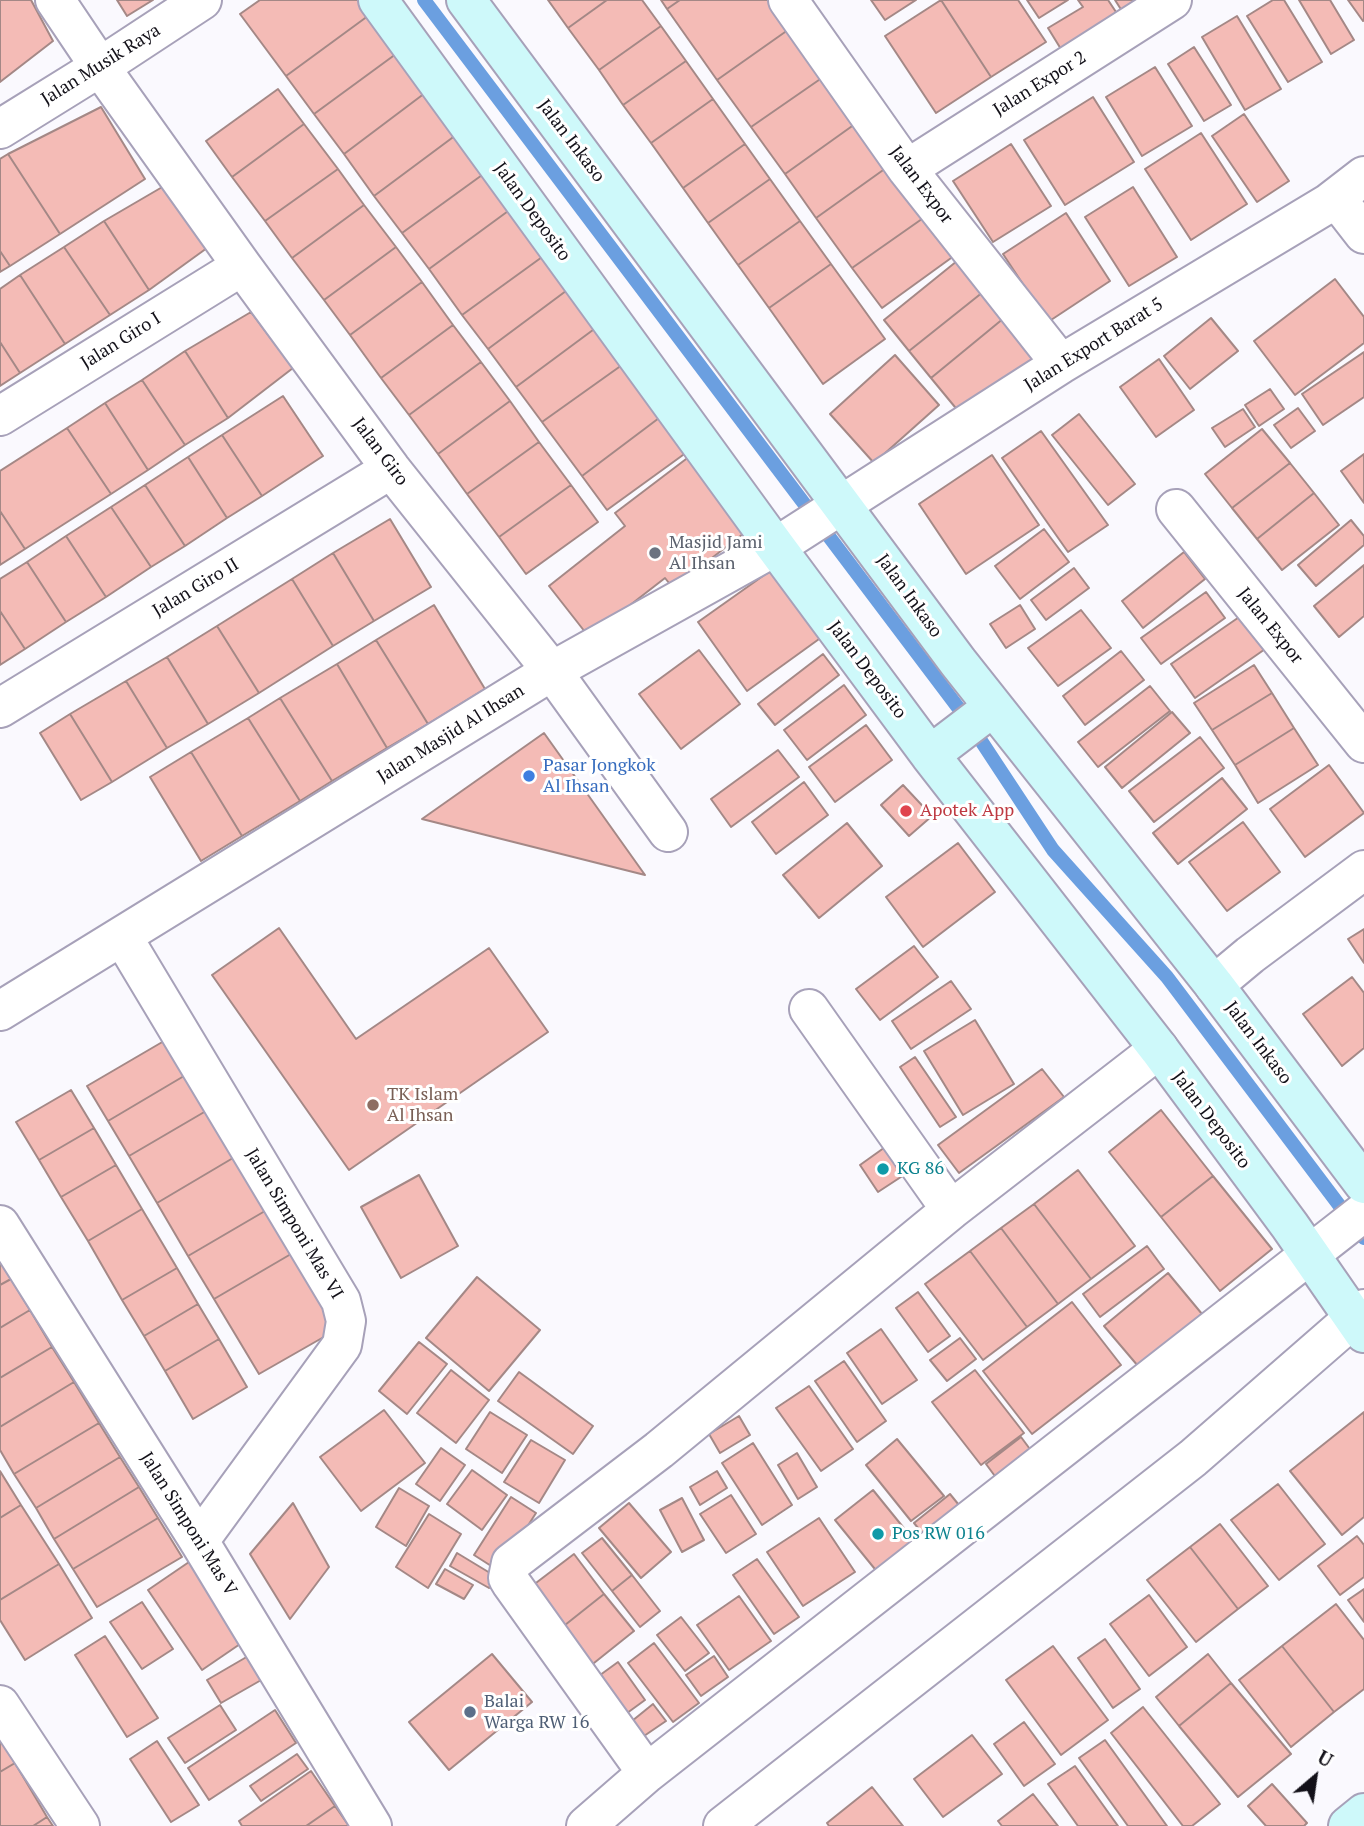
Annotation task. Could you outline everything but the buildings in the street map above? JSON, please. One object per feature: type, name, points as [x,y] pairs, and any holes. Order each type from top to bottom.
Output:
[{"type":"street","name":"Jalan Giro","points":[[55,0],[242,266],[391,469],[552,671],[668,832]]},
{"type":"street","name":"Jalan Musik Raya","points":[[0,128],[202,0]]},
{"type":"street","name":"Jalan Deposito","points":[[378,0],[1158,1049],[1317,1246],[1360,1320]]},
{"type":"street","name":"Jalan Inkaso","points":[[466,0],[834,510],[986,712],[1214,985],[1364,1184]]},
{"type":"street","name":"Jalan Expor","points":[[788,0],[907,169],[1061,364]]},
{"type":"street","name":"Jalan Expor 2","points":[[907,169],[1172,0]]},
{"type":"street","name":"Jalan Export Barat 5","points":[[780,544],[1061,364],[1350,187]]},
{"type":"street","points":[[1350,187],[1364,234]]},
{"type":"street","name":"Jalan Giro I","points":[[0,416],[242,266]]},
{"type":"street","name":"Jalan Giro II","points":[[0,708],[391,469]]},
{"type":"street","name":"Jalan Expor","points":[[1176,509],[1364,743]]},
{"type":"street","name":"Jalan Masjid Al Ihsan","points":[[0,1012],[552,671],[780,544]]},
{"type":"street","points":[[937,750],[986,712]]},
{"type":"street","points":[[1214,985],[1364,870]]},
{"type":"street","name":"Jalan Simponi Mas VI","points":[[122,936],[341,1301],[346,1321],[342,1345],[199,1541]]},
{"type":"street","points":[[809,1009],[951,1210]]},
{"type":"street","points":[[647,1773],[511,1583],[508,1578],[511,1563],[659,1450],[951,1210],[1158,1049]]},
{"type":"street","points":[[586,1826],[647,1773],[1317,1246],[1364,1212]]},
{"type":"street","name":"Jalan Simponi Mas V","points":[[0,1225],[199,1541],[372,1826]]},
{"type":"street","points":[[723,1826],[1193,1458],[1360,1320]]},
{"type":"street","points":[[0,1705],[80,1826]]},
{"type":"street","points":[[1348,1826],[1364,1813]]},
{"type":"waterway","points":[[424,0],[966,718],[1053,850],[1167,977],[1364,1238]]},
{"type":"place","name":"Masjid Jami Al Ihsan","points":[[655,553]]},
{"type":"place","name":"Pasar Jongkok Al Ihsan","points":[[529,776]]},
{"type":"place","name":"Apotek App","points":[[906,811]]},
{"type":"place","name":"TK Islam Al Ihsan","points":[[373,1105]]},
{"type":"place","name":"KG 86","points":[[883,1169]]},
{"type":"place","name":"Pos RW 016","points":[[878,1534]]},
{"type":"place","name":"Balai Warga RW 16","points":[[470,1712]]}]
